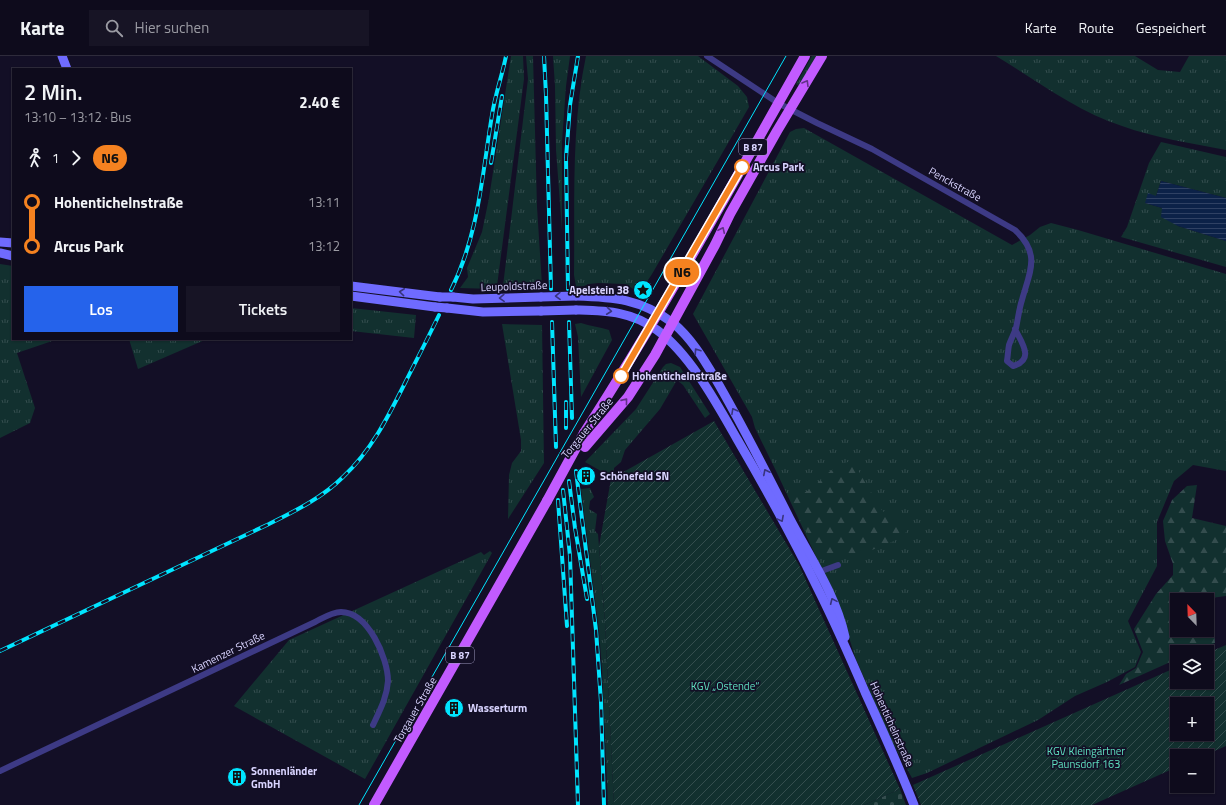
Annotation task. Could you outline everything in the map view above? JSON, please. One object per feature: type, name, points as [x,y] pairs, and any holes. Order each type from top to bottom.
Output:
[{"type":"main road","points":[[62,56],[67,68]]},
{"type":"main road","name":"Torgauer Straße","points":[[374,805],[546,503],[584,433],[651,326],[805,56]]},
{"type":"main road","name":"Torgauer Straße","points":[[546,503],[585,447],[628,397],[673,323],[730,214],[822,56]]},
{"type":"main road","points":[[0,242],[12,243]]},
{"type":"main road","points":[[0,253],[12,256]]},
{"type":"main road","name":"Leupoldstraße","points":[[352,286],[473,299],[576,296],[621,298],[658,313],[673,323]]},
{"type":"main road","points":[[352,296],[483,312],[576,310],[606,311],[623,314],[651,326]]},
{"type":"main road","name":"Hohentichelnstraße","points":[[673,323],[689,339],[726,396],[835,605],[843,627],[848,652]]},
{"type":"main road","name":"Hohentichelnstraße","points":[[651,326],[665,336],[684,357],[704,385],[751,463],[802,557],[848,652],[914,805]]},
{"type":"street","name":"Penckstraße","points":[[707,56],[790,110],[867,146],[1007,224],[1019,233],[1023,237],[1028,248],[1032,264],[1010,344],[1008,360],[1013,366],[1021,364],[1025,359],[1026,353],[1015,329]]},
{"type":"street","points":[[819,572],[838,565]]},
{"type":"street","name":"Kamenzer Straße","points":[[0,771],[315,622],[340,612],[350,613],[368,628],[376,638],[386,664],[388,681],[385,701],[373,725]]},
{"type":"green space","points":[[511,56],[523,56],[524,79],[497,286],[496,289],[460,288],[468,277],[467,268],[482,232],[489,198]]},
{"type":"green space","points":[[526,56],[533,56],[537,207],[542,285],[540,289],[504,289],[503,286],[528,79]]},
{"type":"green space","points":[[553,56],[570,56],[566,86],[562,142],[562,230],[556,150]]},
{"type":"green space","points":[[586,56],[698,56],[738,86],[747,97],[749,107],[652,274],[643,286],[635,290],[625,284],[598,283],[576,287],[574,275],[574,192],[576,137],[581,83]]},
{"type":"green space","points":[[812,56],[816,56],[799,86],[796,84]]},
{"type":"green space","points":[[996,56],[1135,56],[1158,70],[1180,72],[1189,56],[1226,56],[1226,150],[1147,134],[1106,120],[1073,104]]},
{"type":"green space","points":[[804,128],[1012,245],[1030,235],[1040,227],[1051,223],[1226,274],[1226,471],[1193,465],[1174,481],[1157,522],[1157,566],[1128,621],[1141,652],[1135,667],[1107,682],[1075,696],[1038,720],[927,773],[912,778],[892,742],[855,657],[840,608],[755,428],[752,417],[693,314],[790,132],[796,129]]},
{"type":"green space","points":[[1161,142],[1226,157],[1226,198],[1161,181],[1156,196],[1145,203],[1162,208],[1178,226],[1226,241],[1226,267],[1121,237],[1127,227],[1149,163]]},
{"type":"green space","points":[[0,264],[12,266],[12,340],[55,340],[17,353],[35,408],[30,423],[0,438]]},
{"type":"green space","points":[[352,308],[416,315],[414,338],[352,331]]},
{"type":"green space","points":[[581,323],[609,330],[612,340],[581,397],[578,337],[575,324]]},
{"type":"green space","points":[[502,324],[542,325],[544,463],[508,519],[509,475],[512,463],[521,451],[521,440]]},
{"type":"green space","points":[[129,340],[205,340],[138,369]]},
{"type":"green space","points":[[671,363],[680,367],[710,414],[705,418],[683,385],[677,380],[660,409],[625,450],[621,462],[614,468],[614,472],[608,475],[585,462],[636,409],[663,367],[666,364]]},
{"type":"green space","name":"KGV „Ostende“","points":[[714,421],[799,565],[900,789],[864,805],[614,805],[605,622],[599,546],[611,479]]},
{"type":"green space","points":[[853,461],[874,497],[876,505],[884,512],[906,525],[907,531],[895,540],[870,551],[847,558],[843,555],[828,558],[817,552],[792,500],[794,496],[804,493],[815,486],[829,472],[839,465]]},
{"type":"green space","points":[[1197,485],[1192,518],[1226,526],[1226,596],[1214,598],[1214,593],[1170,593],[1170,637],[1214,637],[1214,632],[1215,643],[1210,645],[1170,645],[1170,662],[1119,685],[1126,674],[1136,668],[1143,652],[1134,629],[1156,594],[1173,575],[1173,564],[1165,541],[1163,521],[1172,500],[1187,486]]},
{"type":"green space","points":[[590,488],[594,497],[590,501],[589,509],[597,514],[595,531],[598,534],[605,622],[614,805],[608,805],[599,631],[581,489]]},
{"type":"green space","points":[[490,551],[492,553],[365,779],[234,706],[289,640],[481,552],[484,555]]},
{"type":"green space","name":"KGV Kleingärtner Paunsdorf 163","points":[[1226,645],[1226,746],[1214,751],[1214,749],[1170,749],[1170,770],[1092,805],[921,805],[913,785],[1170,670],[1170,689],[1214,689],[1214,650]]},
{"type":"green space","points":[[900,789],[906,805],[864,805]]},
{"type":"water","points":[[1161,181],[1226,198],[1226,241],[1178,226],[1161,217],[1162,208],[1145,203],[1148,193],[1156,196]]},
{"type":"tram line","points":[[359,805],[786,56]]},
{"type":"railway","points":[[451,290],[468,247],[474,226],[493,108],[506,56]]},
{"type":"railway","points":[[544,56],[551,289]]},
{"type":"railway","points":[[568,289],[566,158],[570,105],[578,56]]},
{"type":"railway","points":[[491,163],[502,96]]},
{"type":"railway","points":[[0,651],[269,524],[308,504],[335,485],[353,467],[378,433],[399,396],[439,315]]},
{"type":"railway","points":[[552,322],[556,447]]},
{"type":"railway","points":[[569,322],[572,418]]},
{"type":"railway","points":[[566,402],[566,428]]},
{"type":"railway","points":[[576,471],[596,630],[601,702],[604,805]]},
{"type":"railway","points":[[569,481],[587,599]]},
{"type":"railway","points":[[563,490],[570,556],[578,805]]},
{"type":"railway","points":[[558,500],[567,626]]},
{"type":"bus line","name":"N6","points":[[621,376],[742,167]]},
{"type":"place","name":"Arcus Park","points":[[742,167]]},
{"type":"place","name":"Apelstein 38","points":[[643,290]]},
{"type":"place","name":"Hohentichelnstraße","points":[[621,376]]},
{"type":"place","name":"Schönefeld SN","points":[[586,476]]},
{"type":"place","name":"Wasserturm","points":[[454,708]]},
{"type":"place","name":"Sonnenländer GmbH","points":[[237,777]]}]
